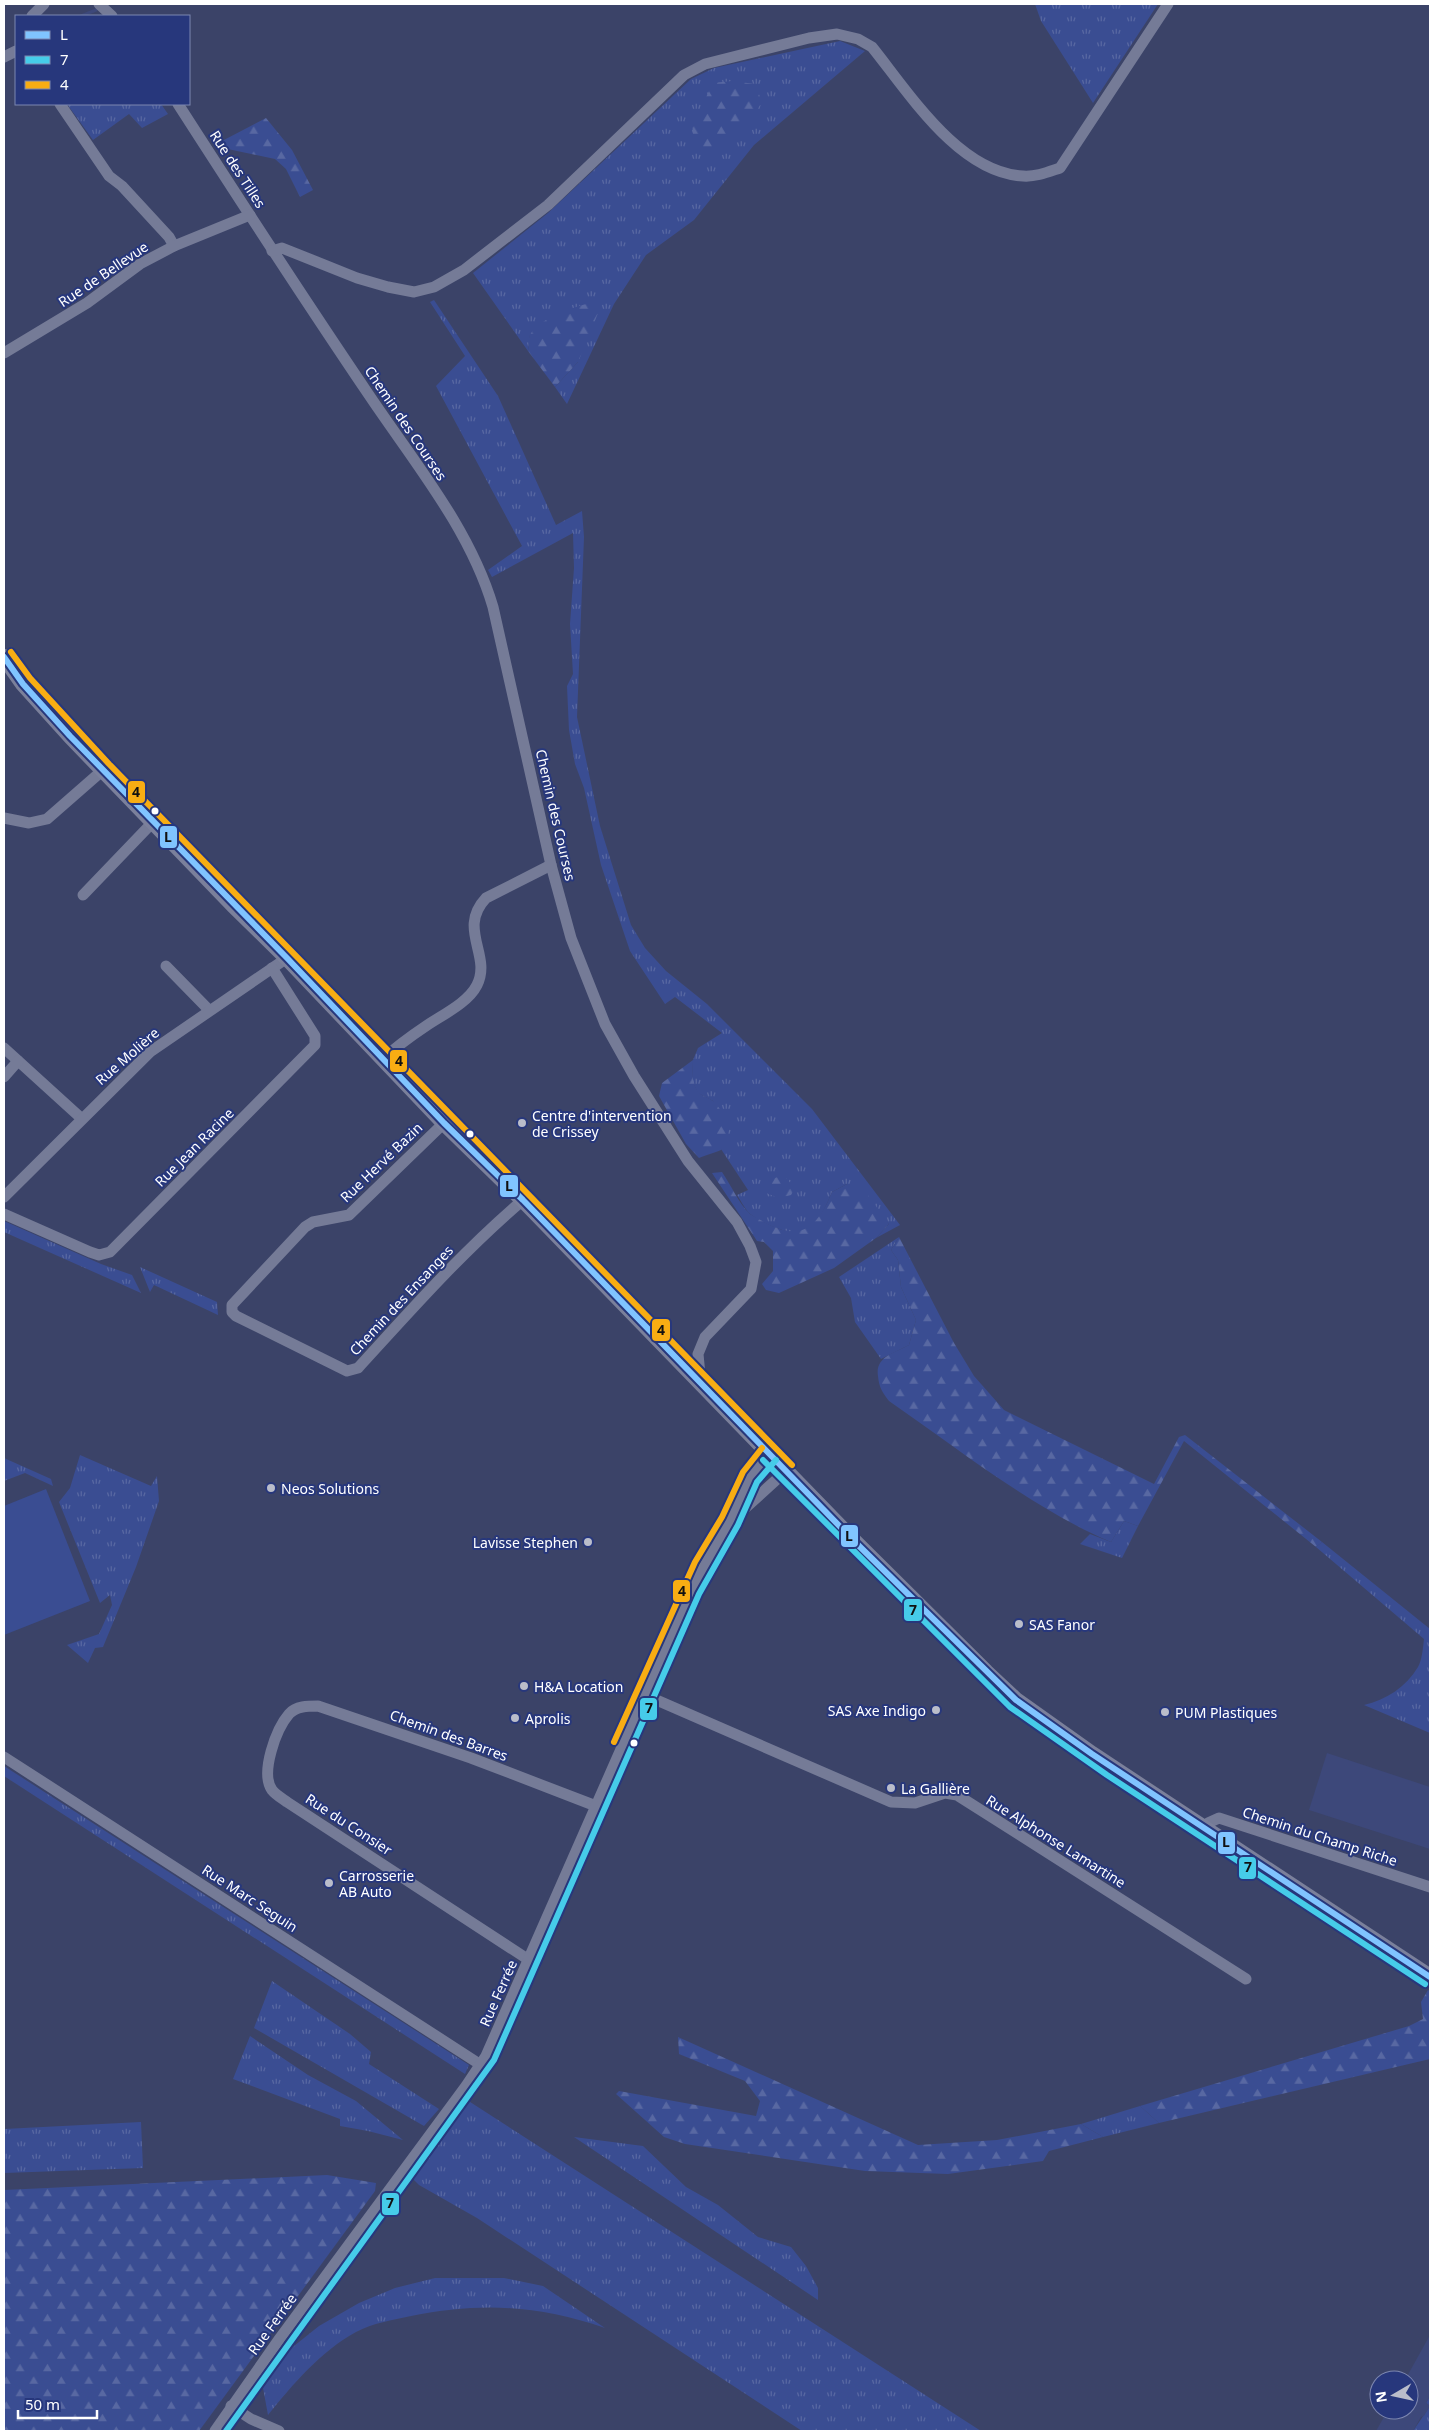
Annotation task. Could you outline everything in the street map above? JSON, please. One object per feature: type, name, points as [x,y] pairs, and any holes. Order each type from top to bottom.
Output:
[{"type":"street","points":[[32,15],[44,4]]},
{"type":"street","points":[[98,4],[111,15]]},
{"type":"street","points":[[272,251],[282,248],[357,278],[414,292],[434,287],[464,270],[548,205],[684,75],[705,64],[720,59],[809,38],[837,34],[858,38],[872,47],[947,137],[970,156],[995,170],[1023,176],[1039,175],[1060,168],[1168,4]]},
{"type":"street","points":[[61,105],[109,176],[122,186],[169,236],[174,246]]},
{"type":"street","name":"Rue des Tilles","points":[[179,105],[272,251]]},
{"type":"street","name":"Rue de Bellevue","points":[[4,353],[79,308],[140,264],[174,246],[250,215]]},
{"type":"street","name":"Chemin des Courses","points":[[272,251],[439,499],[484,576],[494,607],[550,865],[572,938],[605,1024],[634,1076],[688,1161],[737,1222],[750,1246],[756,1262],[756,1272],[747,1295],[723,1316],[705,1337],[698,1354],[700,1375],[697,1379]]},
{"type":"street","points":[[4,657],[24,684],[103,770],[233,905],[287,958],[444,1123],[523,1200],[853,1540],[1016,1700],[1092,1754],[1430,1977]]},
{"type":"street","points":[[4,818],[29,823],[47,819],[103,770]]},
{"type":"street","points":[[83,895],[154,821]]},
{"type":"street","points":[[383,1059],[454,1007],[473,991],[478,984],[480,966],[473,924],[479,906],[486,898],[550,865]]},
{"type":"street","name":"Rue Molière","points":[[4,1197],[150,1052],[287,958]]},
{"type":"street","points":[[166,966],[209,1010]]},
{"type":"street","name":"Rue Jean Racine","points":[[4,1214],[90,1252],[99,1255],[110,1252],[316,1045],[315,1036],[272,968]]},
{"type":"street","points":[[4,1048],[82,1118]]},
{"type":"street","points":[[4,1077],[18,1061]]},
{"type":"street","name":"Rue Hervé Bazin","points":[[288,1341],[236,1316],[232,1312],[232,1305],[305,1227],[313,1222],[349,1215],[444,1123]]},
{"type":"street","name":"Chemin des Ensanges","points":[[288,1341],[347,1370],[358,1368],[426,1294],[498,1221],[523,1200]]},
{"type":"street","name":"Rue Ferrée","points":[[215,2431],[231,2406],[481,2065],[495,2039],[530,1960],[691,1590],[730,1521],[750,1477],[769,1454]]},
{"type":"street","name":"Rue Ferrée","points":[[730,1521],[786,1471]]},
{"type":"street","name":"Rue Alphonse Lamartine","points":[[645,1695],[891,1802],[915,1803],[945,1793],[957,1795],[1246,1979]]},
{"type":"street","name":"Chemin des Barres","points":[[290,1713],[302,1707],[318,1706],[340,1712],[470,1758],[596,1806]]},
{"type":"street","name":"Rue du Consier","points":[[290,1713],[276,1736],[269,1760],[267,1777],[272,1790],[287,1802],[530,1960]]},
{"type":"street","name":"Rue Marc Seguin","points":[[4,1757],[481,2065]]},
{"type":"street","name":"Chemin du Champ Riche","points":[[1206,1830],[1208,1823],[1219,1818],[1430,1887]]},
{"type":"street","points":[[231,2406],[251,2420],[279,2431]]},
{"type":"green space","points":[[1035,4],[1158,4],[1093,103],[1041,21]]},
{"type":"green space","points":[[840,41],[865,51],[754,145],[694,220],[646,255],[614,304],[567,404],[555,387],[578,362],[530,335],[528,351],[473,273],[548,213],[691,79],[714,68]]},
{"type":"green space","points":[[732,81],[755,84],[762,102],[750,121],[710,158],[695,146],[692,126],[713,83]]},
{"type":"green space","points":[[68,105],[162,105],[168,114],[142,128],[129,114],[93,140]]},
{"type":"green space","points":[[266,118],[292,150],[313,190],[300,197],[286,169],[275,159],[223,148],[222,141]]},
{"type":"green space","points":[[434,300],[498,396],[556,525],[582,511],[584,537],[577,717],[600,826],[631,925],[645,948],[666,971],[707,1004],[812,1109],[900,1225],[876,1238],[889,1224],[847,1184],[832,1192],[821,1215],[813,1225],[797,1233],[774,1227],[752,1216],[737,1195],[748,1190],[721,1149],[727,1138],[713,1101],[698,1093],[692,1081],[693,1060],[698,1048],[722,1033],[675,997],[665,1004],[630,951],[601,865],[584,788],[575,764],[569,730],[567,686],[573,674],[570,624],[574,568],[573,533],[492,577],[488,570],[522,546],[436,386],[465,356],[430,302]]},
{"type":"green space","points":[[603,301],[578,362],[555,387],[528,351],[530,335],[535,328],[552,317],[574,307]]},
{"type":"green space","points":[[693,1060],[695,1087],[700,1094],[717,1105],[725,1118],[728,1132],[726,1145],[721,1150],[699,1158],[686,1144],[659,1096],[662,1083]]},
{"type":"green space","points":[[722,1172],[750,1214],[782,1230],[802,1230],[809,1226],[822,1213],[832,1192],[847,1184],[862,1187],[889,1224],[876,1238],[834,1268],[779,1293],[766,1290],[762,1284],[773,1271],[773,1251],[764,1242],[757,1241],[712,1173]]},
{"type":"green space","points":[[785,1177],[795,1188],[791,1195],[779,1198],[766,1193],[765,1181]]},
{"type":"green space","points":[[4,1221],[101,1264],[132,1275],[141,1293],[4,1232]]},
{"type":"green space","points":[[899,1237],[891,1250],[898,1260],[901,1287],[916,1320],[909,1345],[881,1359],[855,1322],[851,1298],[839,1277]]},
{"type":"green space","points":[[899,1237],[954,1343],[974,1376],[1004,1410],[1154,1484],[1179,1437],[1185,1435],[1322,1542],[1316,1547],[1184,1441],[1138,1526],[1124,1521],[1111,1542],[1082,1529],[1025,1496],[889,1401],[879,1383],[879,1364],[887,1356],[909,1345],[916,1320],[901,1287],[898,1260],[891,1250]]},
{"type":"green space","points":[[140,1267],[217,1302],[218,1315],[154,1285],[150,1292]]},
{"type":"green space","points":[[80,1455],[151,1486],[157,1476],[159,1501],[136,1567],[103,1647],[95,1648],[88,1663],[67,1645],[99,1634],[112,1605],[110,1595],[100,1603],[59,1502],[70,1488]]},
{"type":"green space","points":[[4,1458],[51,1479],[53,1486],[25,1473],[4,1481]]},
{"type":"green space","points":[[46,1489],[90,1601],[4,1635],[4,1506]]},
{"type":"green space","points":[[1124,1521],[1138,1526],[1122,1558],[1080,1544],[1090,1534],[1111,1542]]},
{"type":"green space","points":[[1322,1542],[1430,1629],[1430,1733],[1364,1705],[1388,1696],[1408,1681],[1419,1664],[1424,1639],[1316,1547]]},
{"type":"green space","points":[[4,1766],[469,2065],[465,2074],[4,1776]]},
{"type":"green space","points":[[272,1981],[350,2034],[371,2052],[369,2064],[439,2109],[424,2126],[254,2028]]},
{"type":"green space","points":[[1428,1990],[1430,1991],[1430,2059],[1159,2123],[1140,2106],[1409,2026],[1423,2019],[1421,2002]]},
{"type":"green space","points":[[250,2036],[308,2075],[356,2101],[403,2140],[340,2126],[340,2119],[233,2079]]},
{"type":"green space","points":[[678,2037],[918,2145],[997,2140],[1081,2124],[1103,2137],[1049,2151],[1043,2161],[948,2174],[865,2171],[685,2144],[664,2137],[616,2094],[619,2091],[756,2116],[760,2101],[745,2081],[679,2054]]},
{"type":"green space","points":[[467,2100],[981,2431],[802,2431],[477,2218],[419,2185],[411,2177]]},
{"type":"green space","points":[[1140,2106],[1159,2123],[1103,2137],[1081,2124]]},
{"type":"green space","points":[[141,2122],[143,2168],[4,2173],[4,2129]]},
{"type":"green space","points":[[574,2137],[643,2146],[686,2187],[718,2205],[758,2237],[791,2247],[806,2266],[818,2288],[818,2300]]},
{"type":"green space","points":[[327,2175],[376,2183],[375,2191],[199,2431],[4,2431],[4,2190]]},
{"type":"green space","points":[[435,2278],[504,2278],[543,2286],[605,2328],[556,2314],[509,2308],[461,2309],[383,2322],[356,2332],[319,2358],[268,2415],[263,2388],[289,2350],[319,2326],[359,2303],[395,2288]]},
{"type":"green space","points":[[1430,2396],[1430,2406],[1426,2403]]},
{"type":"green space","points":[[1430,2406],[1430,2431],[1413,2431]]},
{"type":"shaded area","points":[[1327,1753],[1430,1787],[1430,1849],[1309,1810]]},
{"type":"shaded area","points":[[1430,2335],[1430,2396],[1426,2403],[1430,2406],[1413,2431],[1376,2431],[1382,2420],[1419,2420],[1419,2370],[1411,2370]]},
{"type":"waterway","points":[[84,15],[96,10]]},
{"type":"transit line","name":"4","points":[[11,652],[30,678],[109,764],[792,1465]]},
{"type":"transit line","name":"L","points":[[4,657],[23,684],[70,736],[287,958],[444,1123],[523,1200],[853,1540],[1016,1700],[1092,1754],[1430,1977]]},
{"type":"transit line","name":"4","points":[[614,1742],[695,1562],[722,1517],[743,1472],[762,1448]]},
{"type":"transit line","name":"7","points":[[763,1460],[1010,1707],[1107,1775],[1425,1984]]},
{"type":"transit line","name":"7","points":[[226,2431],[494,2060],[699,1594],[738,1525],[757,1482],[776,1460]]},
{"type":"place","name":"Centre d'intervention de Crissey","points":[[522,1123]]},
{"type":"place","name":"Neos Solutions","points":[[271,1488]]},
{"type":"place","name":"Lavisse Stephen","points":[[588,1542]]},
{"type":"place","name":"SAS Fanor","points":[[1019,1624]]},
{"type":"place","name":"H&A Location","points":[[524,1686]]},
{"type":"place","name":"SAS Axe Indigo","points":[[936,1710]]},
{"type":"place","name":"PUM Plastiques","points":[[1165,1712]]},
{"type":"place","name":"Aprolis","points":[[515,1718]]},
{"type":"place","name":"La Gallière","points":[[891,1788]]},
{"type":"place","name":"Carrosserie AB Auto","points":[[329,1883]]}]
